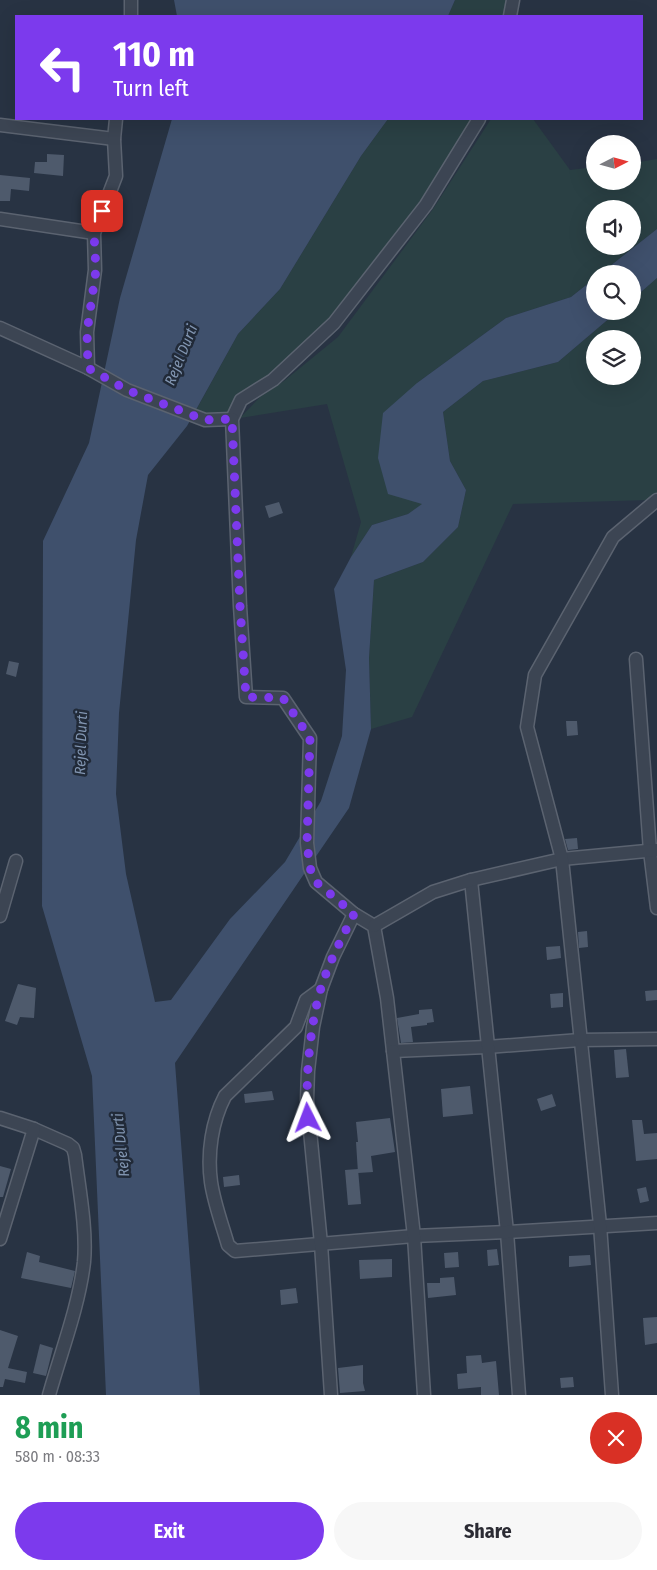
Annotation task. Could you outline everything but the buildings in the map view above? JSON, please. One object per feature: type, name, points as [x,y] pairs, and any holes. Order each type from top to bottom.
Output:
[{"type":"street","points":[[131,0],[131,15]]},
{"type":"street","points":[[510,15],[513,0]]},
{"type":"street","points":[[88,368],[87,332],[96,270],[94,233],[116,176],[114,139],[116,120]]},
{"type":"street","points":[[424,1395],[414,1236],[388,998],[374,926],[354,914],[316,882],[310,868],[307,843],[310,738],[283,698],[246,697],[232,419],[241,400],[273,380],[334,323],[426,205],[478,120]]},
{"type":"street","points":[[0,125],[114,139]]},
{"type":"street","points":[[0,219],[94,233]]},
{"type":"street","points":[[0,328],[88,368],[127,390],[205,420],[232,419]]},
{"type":"street","points":[[612,1395],[600,1225],[562,859],[527,727],[535,675],[613,537],[657,500]]},
{"type":"street","points":[[636,659],[654,851],[657,908]]},
{"type":"street","points":[[374,926],[433,892],[471,880],[562,859],[654,851]]},
{"type":"street","points":[[0,916],[16,861]]},
{"type":"street","points":[[471,880],[507,1232],[519,1395]]},
{"type":"street","points":[[331,1395],[307,1100],[308,1071],[313,1027],[321,989],[332,957],[354,914]]},
{"type":"street","points":[[321,989],[306,1000],[296,1027],[225,1096],[220,1106],[212,1133],[211,1182],[228,1245],[235,1251],[414,1236],[657,1222]]},
{"type":"street","points":[[393,1052],[580,1040],[657,1038]]},
{"type":"street","points":[[0,1118],[34,1129],[68,1144],[73,1148],[75,1155],[84,1261],[78,1293],[49,1395]]},
{"type":"street","points":[[0,1239],[34,1129]]},
{"type":"green space","points":[[455,0],[507,0],[505,15],[448,15]]},
{"type":"green space","points":[[387,120],[472,120],[423,202],[331,321],[230,414],[205,416],[195,412],[238,334],[280,289],[361,156]]},
{"type":"green space","points":[[490,120],[534,120],[570,170],[586,168],[586,190],[641,190],[641,162],[657,159],[657,229],[641,242],[641,200],[586,200],[586,255],[624,255],[611,265],[586,265],[586,285],[571,297],[506,318],[417,383],[423,504],[408,514],[372,525],[351,557],[361,522],[327,404],[240,418],[260,397],[284,381],[338,337],[433,209]]},
{"type":"green space","points":[[657,278],[657,493],[649,500],[513,504],[412,717],[371,729],[369,658],[374,580],[423,562],[458,527],[466,490],[450,461],[443,412],[483,381],[558,362],[586,338],[586,385],[641,385],[641,330],[596,330],[607,320],[641,320],[641,292]]},
{"type":"water","points":[[174,0],[455,0],[448,15],[177,15]]},
{"type":"water","name":"Rejel Durti","points":[[172,120],[387,120],[361,156],[280,289],[238,334],[187,426],[148,475],[136,540],[119,713],[116,794],[126,874],[155,1002],[171,1000],[230,919],[285,862],[321,801],[342,736],[346,670],[334,589],[351,557],[372,525],[408,514],[422,504],[388,494],[378,458],[383,413],[417,383],[506,318],[571,297],[586,285],[586,320],[607,320],[596,330],[586,330],[586,338],[558,362],[483,381],[443,412],[450,461],[466,490],[458,527],[423,562],[374,580],[369,658],[371,729],[349,808],[175,1063],[200,1395],[106,1395],[92,1076],[42,906],[43,541],[89,443],[120,298]]},
{"type":"water","points":[[657,229],[657,278],[641,292],[641,265],[611,265],[624,255],[641,255],[641,242]]},
{"type":"route","points":[[102,211],[94,233],[96,270],[87,332],[88,368],[127,390],[205,420],[232,419],[246,697],[283,698],[310,738],[307,843],[310,868],[316,882],[354,914],[332,957],[321,989],[313,1027],[308,1071],[308,1118]]}]
